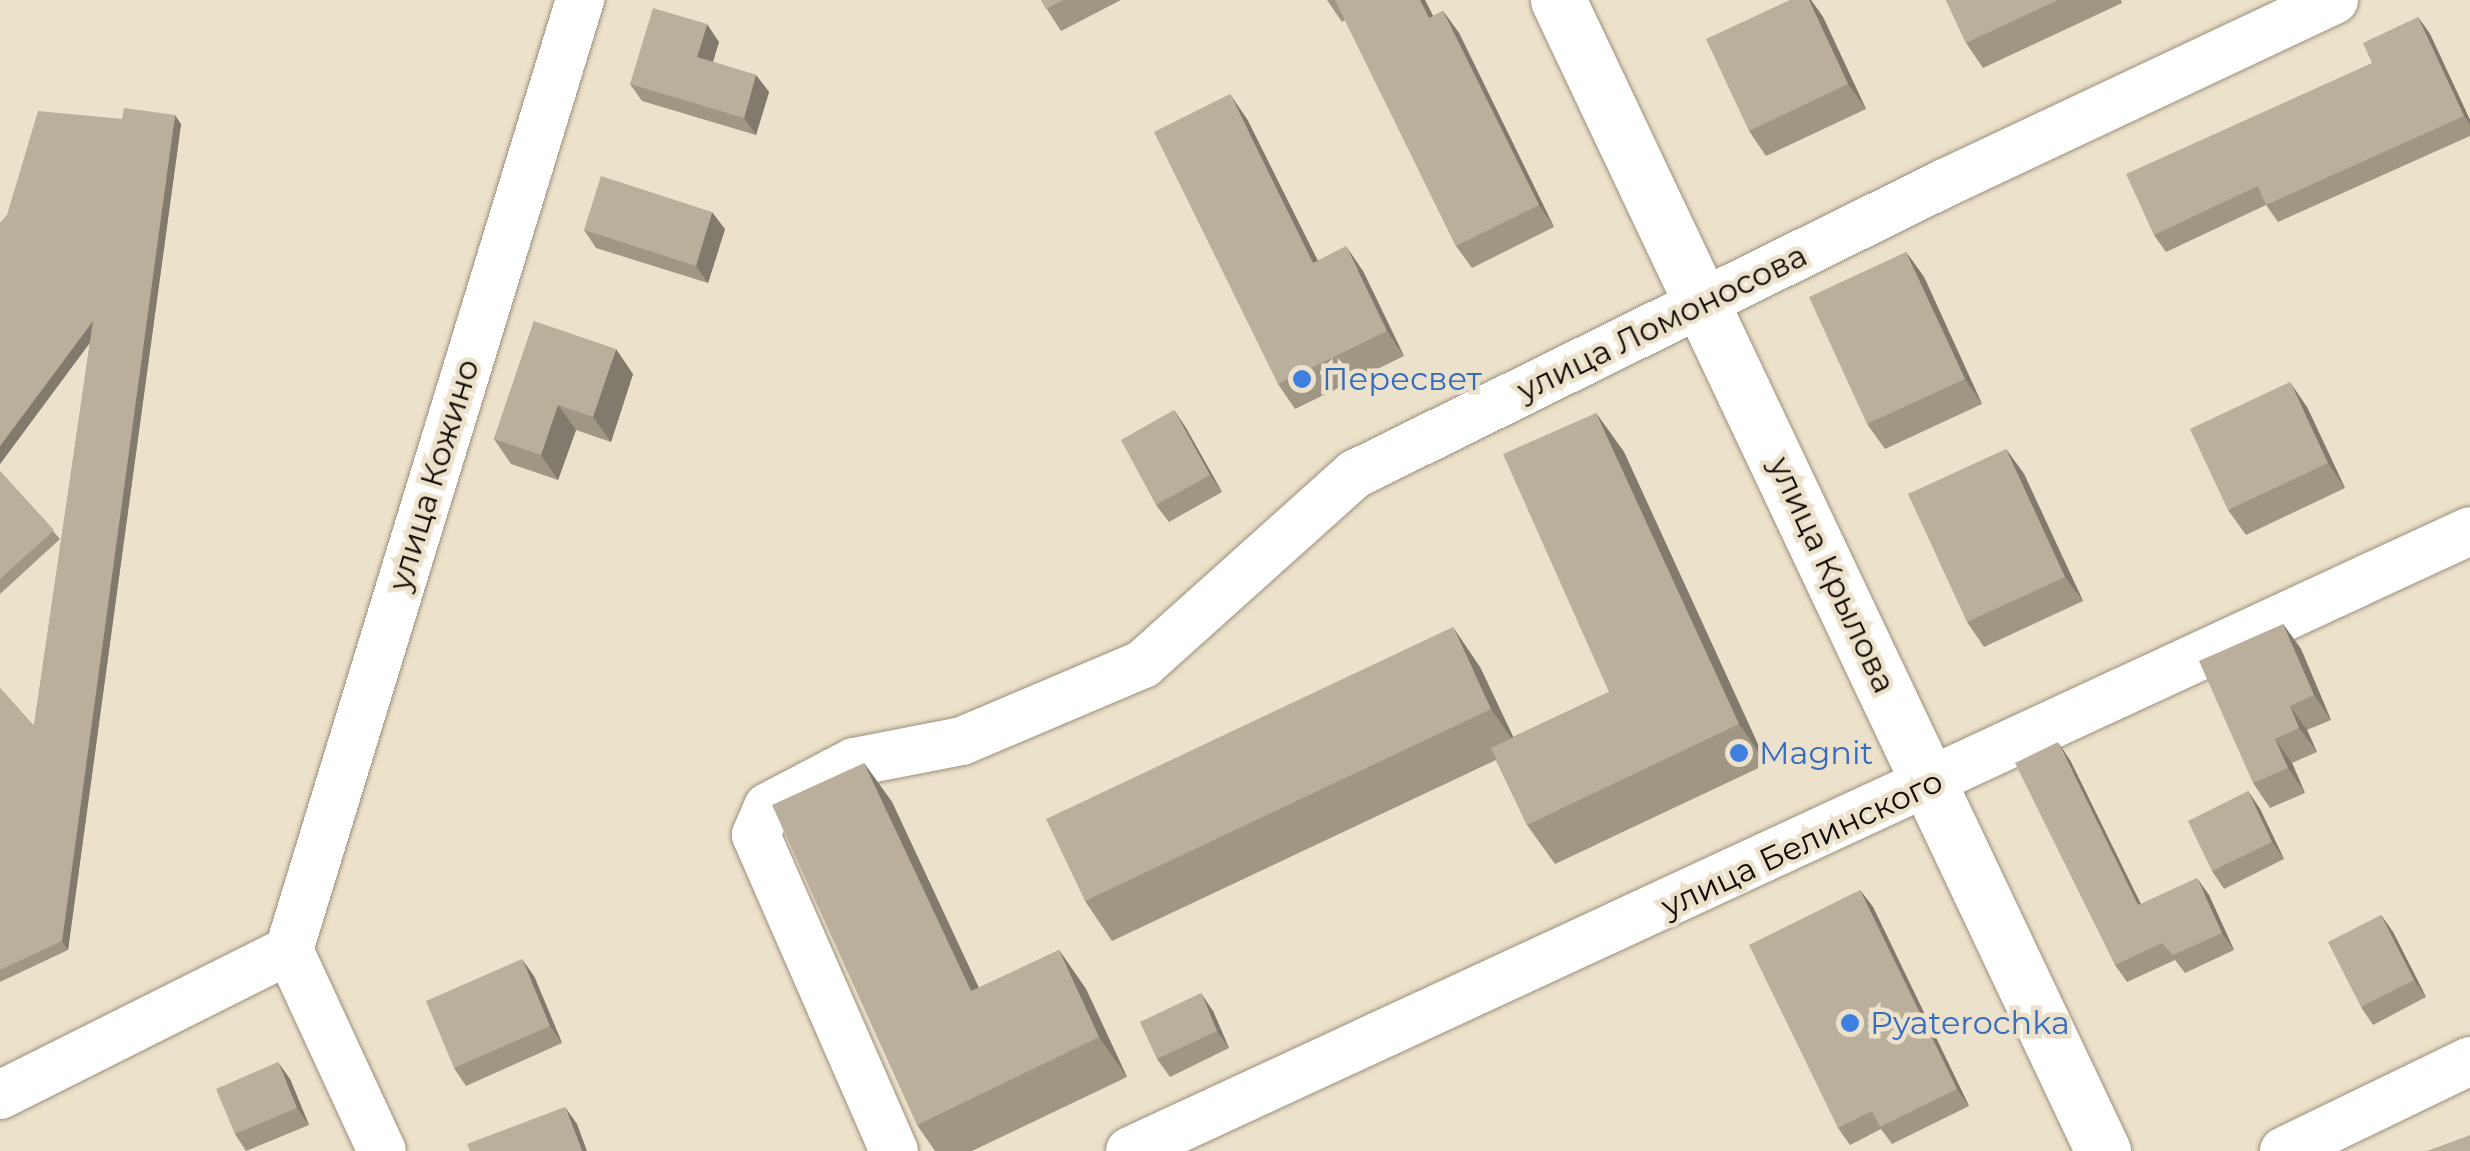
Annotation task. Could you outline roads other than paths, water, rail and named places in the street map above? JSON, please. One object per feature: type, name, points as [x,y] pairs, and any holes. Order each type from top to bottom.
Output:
[{"type":"main road","name":"улица Крылова","points":[[1558,0],[2103,1151]]},
{"type":"street","name":"улица Кожино","points":[[289,950],[580,0]]},
{"type":"street","name":"улица Ломоносова","points":[[894,1151],[756,834],[768,807],[854,762],[962,741],[1143,664],[1355,474],[2334,0]]},
{"type":"street","name":"улица Белинского","points":[[1130,1151],[1931,785],[2470,531]]},
{"type":"street","points":[[0,1096],[289,950],[382,1151]]},
{"type":"street","points":[[2284,1151],[2470,1061]]},
{"type":"place","name":"Пересвет","points":[[1302,379]]},
{"type":"place","name":"Magnit","points":[[1739,753]]},
{"type":"place","name":"Pyaterochka","points":[[1850,1023]]}]
